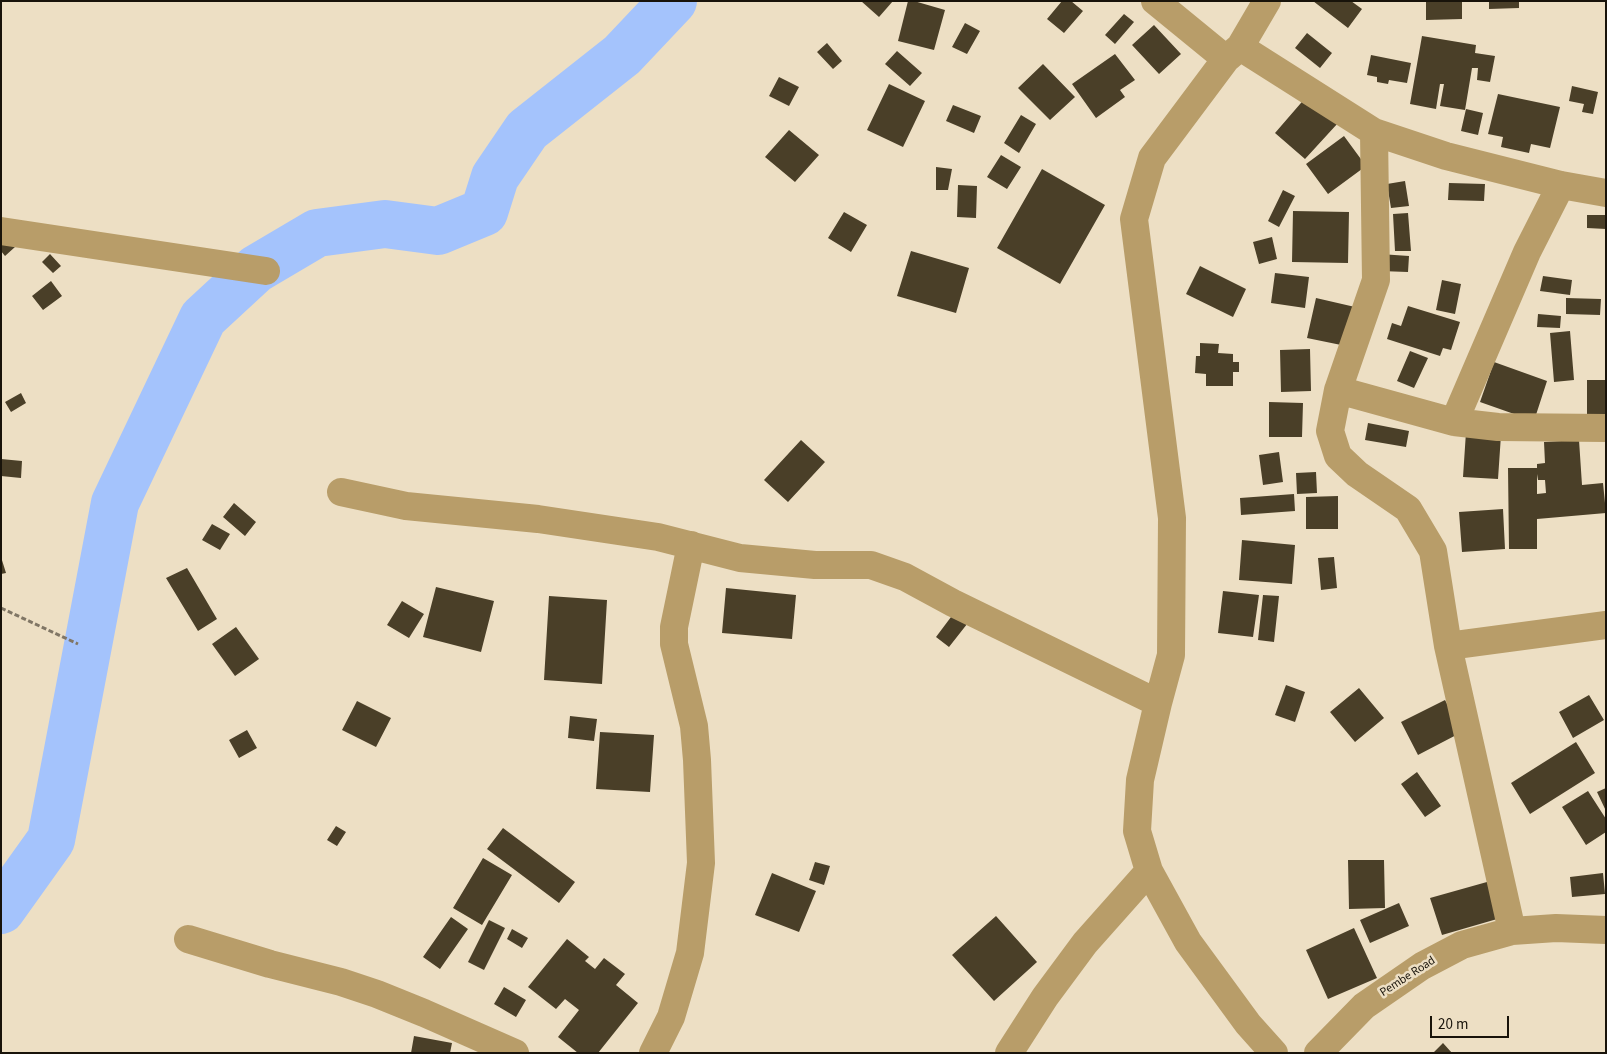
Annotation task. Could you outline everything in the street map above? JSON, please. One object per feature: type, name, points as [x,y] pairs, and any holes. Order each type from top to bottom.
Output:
[{"type":"street","points":[[1155,1],[1233,53],[1374,132],[1446,156],[1561,186],[1606,194]]},
{"type":"street","points":[[1267,1],[1233,53],[1152,158],[1134,219],[1172,518],[1172,655],[1158,703],[1140,780],[1137,831],[1149,871],[1188,942],[1248,1024],[1274,1053]]},
{"type":"street","points":[[1374,132],[1376,280],[1338,390],[1330,430],[1338,456],[1357,474],[1408,509],[1433,551],[1448,646],[1512,931]]},
{"type":"street","points":[[1454,422],[1527,252],[1561,186]]},
{"type":"street","points":[[1,231],[266,270]]},
{"type":"street","points":[[1338,390],[1454,422],[1498,427],[1606,428]]},
{"type":"street","points":[[341,492],[406,506],[538,519],[658,537],[740,558],[815,565],[870,566],[905,577],[953,603],[1158,703]]},
{"type":"street","points":[[653,1053],[671,1017],[690,953],[700,862],[694,726],[674,644],[674,627],[691,545]]},
{"type":"street","points":[[1448,646],[1606,625]]},
{"type":"street","points":[[1009,1053],[1045,998],[1085,943],[1149,871]]},
{"type":"street","name":"Pembe Road","points":[[1318,1053],[1364,1006],[1422,966],[1462,945],[1512,931],[1556,928],[1605,933]]},
{"type":"street","points":[[188,939],[377,994],[515,1053]]},
{"type":"path","points":[[1,608],[78,644]]},
{"type":"building","points":[[861,1],[893,1],[879,17]]},
{"type":"building","points":[[908,1],[945,10],[934,50],[898,41]]},
{"type":"building","points":[[1062,1],[1071,1],[1083,11],[1064,33],[1047,19]]},
{"type":"building","points":[[1313,1],[1351,1],[1362,9],[1348,28]]},
{"type":"building","points":[[1426,1],[1462,1],[1462,19],[1426,20]]},
{"type":"building","points":[[1489,1],[1519,1],[1519,8],[1489,9]]},
{"type":"building","points":[[1124,14],[1134,22],[1115,44],[1105,35]]},
{"type":"building","points":[[965,23],[980,31],[967,54],[952,47]]},
{"type":"building","points":[[1154,25],[1181,54],[1159,74],[1132,45]]},
{"type":"building","points":[[1307,33],[1332,53],[1320,68],[1295,48]]},
{"type":"building","points":[[1422,36],[1476,45],[1475,53],[1495,56],[1490,82],[1477,80],[1478,68],[1472,68],[1465,110],[1440,106],[1444,84],[1440,84],[1436,109],[1410,104]]},
{"type":"building","points":[[827,43],[842,61],[833,69],[817,52]]},
{"type":"building","points":[[897,51],[922,73],[910,86],[885,64]]},
{"type":"building","points":[[1115,54],[1135,80],[1120,90],[1125,97],[1096,118],[1072,84]]},
{"type":"building","points":[[1371,55],[1411,63],[1407,83],[1389,80],[1388,84],[1377,82],[1377,77],[1367,75]]},
{"type":"building","points":[[1043,64],[1075,97],[1050,120],[1018,88]]},
{"type":"building","points":[[779,77],[799,87],[789,106],[769,96]]},
{"type":"building","points":[[889,84],[925,101],[903,147],[867,130]]},
{"type":"building","points":[[1572,86],[1598,92],[1593,114],[1582,112],[1584,104],[1569,101]]},
{"type":"building","points":[[1498,94],[1560,107],[1550,148],[1531,144],[1529,153],[1501,147],[1503,137],[1488,134]]},
{"type":"building","points":[[1307,96],[1338,123],[1305,159],[1275,133]]},
{"type":"building","points":[[953,105],[981,116],[974,133],[946,121]]},
{"type":"building","points":[[1466,109],[1483,113],[1478,135],[1461,131]]},
{"type":"building","points":[[1021,115],[1036,124],[1019,153],[1004,143]]},
{"type":"building","points":[[789,130],[819,155],[795,182],[765,157]]},
{"type":"building","points":[[1344,136],[1366,166],[1328,194],[1306,164]]},
{"type":"building","points":[[1001,155],[1021,167],[1007,189],[987,177]]},
{"type":"building","points":[[936,167],[952,169],[948,190],[936,190]]},
{"type":"building","points":[[1042,169],[1105,205],[1060,284],[997,248]]},
{"type":"building","points":[[1405,181],[1409,206],[1391,208],[1387,184]]},
{"type":"building","points":[[1449,183],[1485,184],[1484,201],[1448,200]]},
{"type":"building","points":[[958,185],[977,186],[976,218],[957,217]]},
{"type":"building","points":[[1283,190],[1295,196],[1279,227],[1268,221]]},
{"type":"building","points":[[1293,211],[1349,212],[1348,263],[1292,262]]},
{"type":"building","points":[[844,212],[867,225],[851,252],[828,238]]},
{"type":"building","points":[[1408,213],[1411,251],[1395,251],[1393,214]]},
{"type":"building","points":[[1587,215],[1606,215],[1606,229],[1587,228]]},
{"type":"building","points":[[1,236],[15,247],[5,256],[1,251]]},
{"type":"building","points":[[1272,237],[1277,259],[1259,264],[1253,242]]},
{"type":"building","points":[[911,251],[969,268],[956,313],[897,296]]},
{"type":"building","points":[[50,254],[61,266],[53,273],[42,262]]},
{"type":"building","points":[[1380,254],[1409,256],[1408,272],[1380,271]]},
{"type":"building","points":[[1200,266],[1246,289],[1233,317],[1186,294]]},
{"type":"building","points":[[1275,273],[1309,277],[1305,308],[1271,303]]},
{"type":"building","points":[[1543,276],[1572,280],[1570,295],[1540,291]]},
{"type":"building","points":[[1442,280],[1461,284],[1455,314],[1436,310]]},
{"type":"building","points":[[51,281],[62,296],[43,310],[32,296]]},
{"type":"building","points":[[1316,298],[1355,307],[1346,346],[1307,338]]},
{"type":"building","points":[[1566,298],[1601,299],[1600,315],[1566,314]]},
{"type":"building","points":[[1408,306],[1460,322],[1451,350],[1443,348],[1440,356],[1387,339],[1392,323],[1401,326]]},
{"type":"building","points":[[1538,314],[1561,316],[1560,328],[1537,327]]},
{"type":"building","points":[[1570,331],[1574,380],[1554,382],[1550,333]]},
{"type":"building","points":[[1200,343],[1219,344],[1218,353],[1233,354],[1233,362],[1239,362],[1239,372],[1233,372],[1233,386],[1206,386],[1206,374],[1195,373],[1196,356],[1200,356]]},
{"type":"building","points":[[1310,349],[1311,391],[1281,392],[1280,350]]},
{"type":"building","points":[[1410,351],[1428,358],[1414,388],[1397,381]]},
{"type":"building","points":[[1494,362],[1547,381],[1534,421],[1480,402]]},
{"type":"building","points":[[1587,380],[1606,380],[1606,418],[1587,418]]},
{"type":"building","points":[[21,393],[26,403],[11,412],[5,402]]},
{"type":"building","points":[[1269,402],[1303,403],[1302,437],[1269,437]]},
{"type":"building","points":[[1368,423],[1409,431],[1406,447],[1365,440]]},
{"type":"building","points":[[1466,432],[1501,435],[1498,479],[1463,477]]},
{"type":"building","points":[[801,440],[825,462],[788,502],[764,480]]},
{"type":"building","points":[[1579,440],[1582,485],[1603,483],[1606,513],[1537,519],[1537,549],[1509,549],[1508,468],[1537,468],[1537,464],[1545,463],[1544,442]],"holes":[[[1537,474],[1538,480],[1545,480],[1546,493],[1537,494]]]},
{"type":"building","points":[[1279,452],[1283,482],[1263,485],[1259,455]]},
{"type":"building","points":[[1,459],[22,461],[21,478],[1,476]]},
{"type":"building","points":[[1316,472],[1317,493],[1297,494],[1296,473]]},
{"type":"building","points":[[1294,494],[1295,511],[1241,515],[1240,498]]},
{"type":"building","points":[[1338,496],[1338,529],[1306,529],[1306,497]]},
{"type":"building","points":[[234,503],[256,522],[245,536],[223,517]]},
{"type":"building","points":[[1503,509],[1505,549],[1462,552],[1459,512]]},
{"type":"building","points":[[212,524],[230,534],[220,550],[202,540]]},
{"type":"building","points":[[1242,540],[1295,545],[1292,584],[1239,580]]},
{"type":"building","points":[[1,557],[6,573],[1,574]]},
{"type":"building","points":[[1334,557],[1337,588],[1321,590],[1318,558]]},
{"type":"building","points":[[187,568],[217,619],[198,631],[166,578]]},
{"type":"building","points":[[436,587],[494,601],[481,652],[423,637]]},
{"type":"building","points":[[726,588],[796,595],[792,639],[722,633]]},
{"type":"building","points":[[1223,591],[1259,595],[1253,637],[1218,633]]},
{"type":"building","points":[[1263,595],[1279,596],[1274,642],[1258,640]]},
{"type":"building","points":[[549,596],[607,600],[602,684],[544,680]]},
{"type":"building","points":[[402,601],[424,614],[409,638],[387,625]]},
{"type":"building","points":[[957,609],[971,619],[949,647],[936,637]]},
{"type":"building","points":[[236,627],[259,659],[235,676],[212,644]]},
{"type":"building","points":[[1286,685],[1305,692],[1295,722],[1275,715]]},
{"type":"building","points":[[1359,688],[1384,718],[1355,742],[1330,712]]},
{"type":"building","points":[[1589,695],[1604,720],[1573,738],[1559,712]]},
{"type":"building","points":[[1445,700],[1462,732],[1418,755],[1401,722]]},
{"type":"building","points":[[357,701],[391,718],[376,747],[342,730]]},
{"type":"building","points":[[570,716],[597,719],[594,741],[568,738]]},
{"type":"building","points":[[247,730],[257,748],[239,758],[229,740]]},
{"type":"building","points":[[600,732],[654,735],[650,792],[596,789]]},
{"type":"building","points":[[1576,742],[1595,773],[1530,814],[1511,783]]},
{"type":"building","points":[[1417,772],[1441,806],[1425,817],[1401,784]]},
{"type":"building","points":[[1606,788],[1606,811],[1597,792]]},
{"type":"building","points":[[1588,791],[1606,819],[1606,832],[1586,845],[1562,807]]},
{"type":"building","points":[[336,826],[346,832],[337,846],[327,840]]},
{"type":"building","points":[[503,828],[575,882],[559,903],[487,849]]},
{"type":"building","points":[[483,858],[512,875],[482,925],[453,908]]},
{"type":"building","points":[[1348,860],[1384,860],[1385,908],[1349,909]]},
{"type":"building","points":[[815,862],[830,866],[824,885],[809,880]]},
{"type":"building","points":[[772,873],[816,891],[799,932],[755,915]]},
{"type":"building","points":[[1603,873],[1605,894],[1572,897],[1570,877]]},
{"type":"building","points":[[1494,880],[1504,917],[1442,935],[1430,898]]},
{"type":"building","points":[[1399,903],[1409,926],[1370,943],[1360,920]]},
{"type":"building","points":[[996,916],[1037,962],[994,1001],[952,955]]},
{"type":"building","points":[[451,917],[468,929],[440,969],[423,957]]},
{"type":"building","points":[[489,920],[505,928],[484,970],[468,962]]},
{"type":"building","points":[[1354,928],[1377,978],[1328,999],[1306,950]]},
{"type":"building","points":[[512,929],[528,938],[522,948],[507,939]]},
{"type":"building","points":[[567,939],[589,957],[585,961],[595,969],[604,958],[625,974],[616,985],[638,1003],[598,1053],[578,1053],[558,1037],[579,1010],[565,999],[556,1009],[528,987]]},
{"type":"building","points":[[504,987],[526,1000],[516,1017],[494,1004]]},
{"type":"building","points":[[414,1036],[452,1043],[450,1053],[411,1053]]},
{"type":"building","points":[[1443,1043],[1452,1053],[1433,1053]]},
{"type":"waterway","points":[[1,910],[51,840],[115,503],[203,318],[256,269],[317,233],[385,224],[438,231],[484,212],[495,177],[527,130],[622,55],[673,1]]}]
